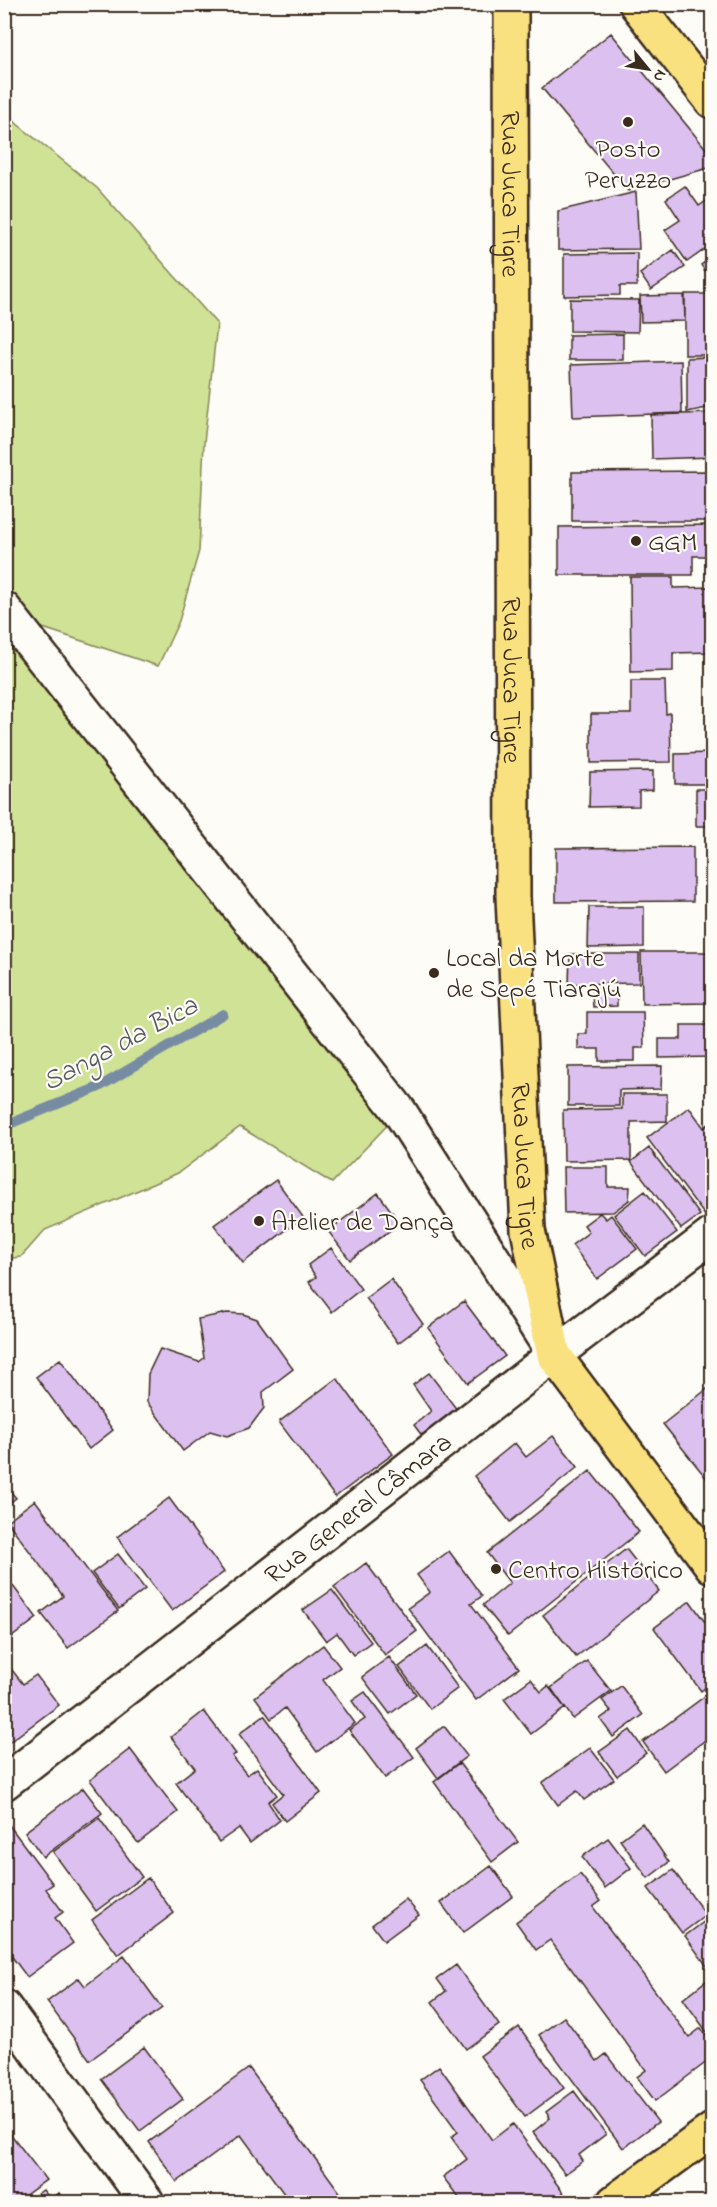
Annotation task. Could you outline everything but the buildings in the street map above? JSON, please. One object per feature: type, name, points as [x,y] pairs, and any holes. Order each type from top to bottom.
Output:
[{"type":"main road","name":"Rua Juca Tigre","points":[[511,4],[513,897],[528,1230],[554,1355]]},
{"type":"main road","points":[[636,4],[706,93]]},
{"type":"main road","points":[[661,4],[706,93]]},
{"type":"main road","points":[[554,1355],[712,1566]]},
{"type":"main road","points":[[614,2202],[712,2130]]},
{"type":"street","points":[[4,609],[400,1113],[554,1355]]},
{"type":"street","name":"Rua General Câmara","points":[[4,1784],[554,1355],[712,1235]]},
{"type":"street","points":[[4,2007],[147,2202]]},
{"type":"green space","points":[[5,105],[16,123],[97,188],[217,324],[204,443],[199,551],[179,621],[158,666],[37,626],[5,582]]},
{"type":"green space","points":[[4,609],[400,1112],[332,1183],[240,1127],[178,1173],[45,1230],[21,1257],[5,1259]]},
{"type":"waterway","name":"Sanga da Bica","points":[[4,1126],[99,1087],[223,1014]]},
{"type":"place","name":"Posto Peruzzo","points":[[628,122]]},
{"type":"place","name":"GGM","points":[[636,541]]},
{"type":"place","name":"Local da Morte de Sepé Tiarajú","points":[[434,973]]},
{"type":"place","name":"Atelier de Dança","points":[[259,1221]]},
{"type":"place","name":"Centro Histórico","points":[[496,1569]]}]
